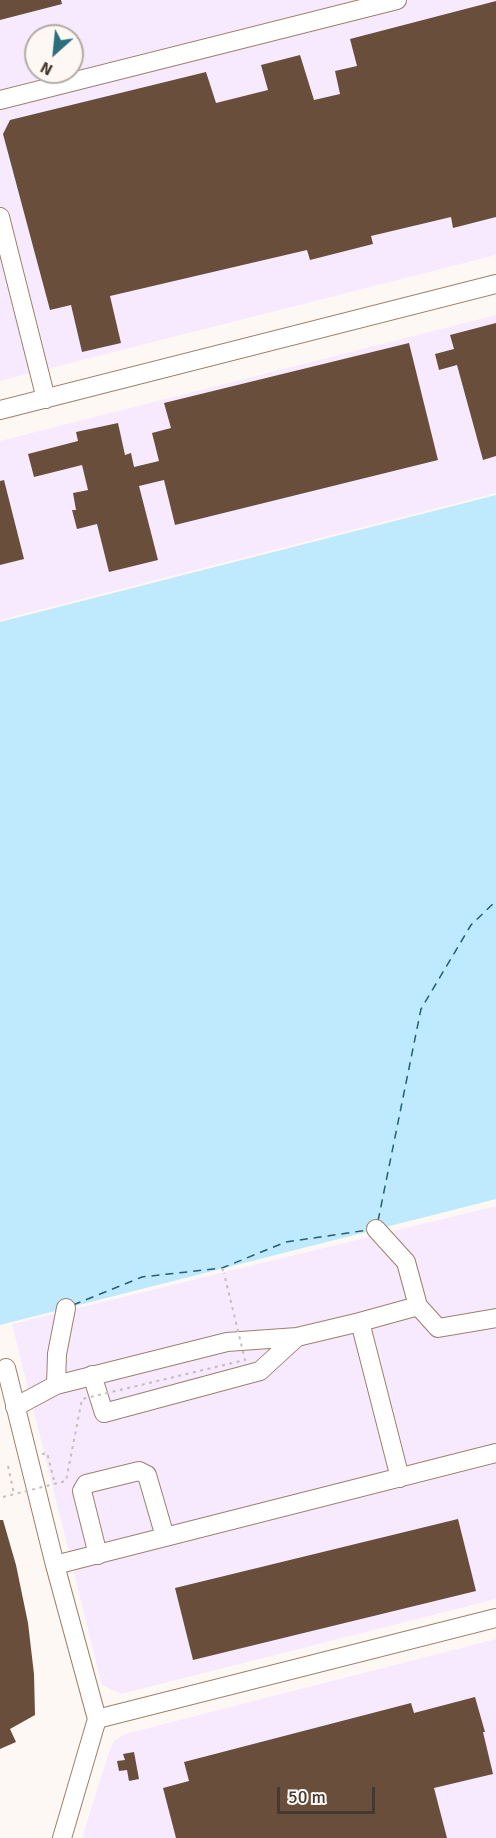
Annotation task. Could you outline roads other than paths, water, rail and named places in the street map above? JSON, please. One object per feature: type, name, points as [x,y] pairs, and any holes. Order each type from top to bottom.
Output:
[{"type":"street","points":[[0,100],[397,0]]},
{"type":"street","points":[[0,217],[46,399]]},
{"type":"street","points":[[0,410],[496,284]]},
{"type":"street","points":[[376,1229],[406,1262],[418,1306],[438,1328],[496,1318]]},
{"type":"street","points":[[15,1407],[56,1385],[92,1375],[227,1342],[297,1337],[418,1306]]},
{"type":"street","points":[[56,1385],[57,1354],[66,1308]]},
{"type":"street","points":[[360,1322],[400,1478]]},
{"type":"street","points":[[92,1375],[104,1413],[260,1371],[297,1337]]},
{"type":"street","points":[[6,1368],[55,1565],[97,1719],[62,1838]]},
{"type":"street","points":[[55,1565],[496,1453]]},
{"type":"street","points":[[98,1555],[82,1491],[86,1484],[139,1471],[147,1475],[165,1538]]},
{"type":"street","points":[[97,1719],[496,1618]]},
{"type":"water","points":[[496,495],[496,1199],[0,1325],[0,622]]}]
